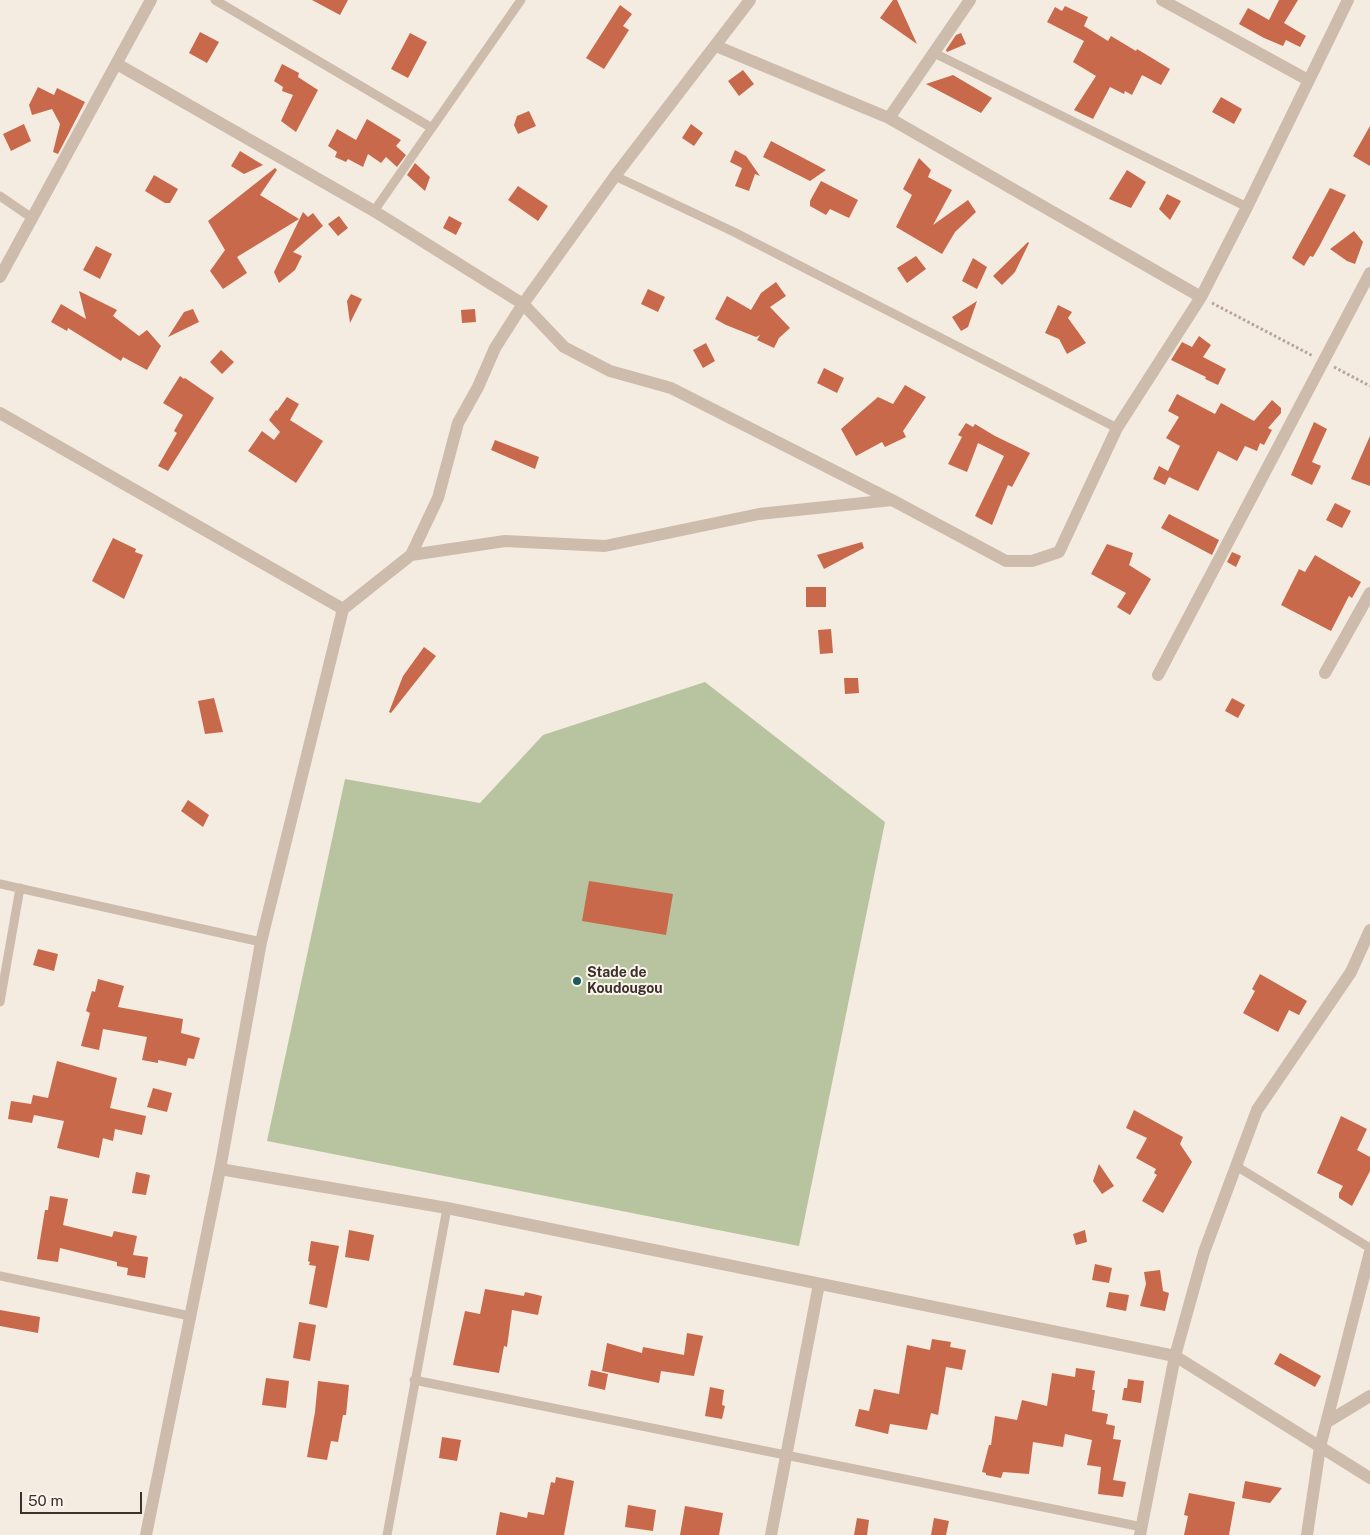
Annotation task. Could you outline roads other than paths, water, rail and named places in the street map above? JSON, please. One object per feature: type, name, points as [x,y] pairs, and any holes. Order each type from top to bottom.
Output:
[{"type":"street","points":[[0,277],[151,0]]},
{"type":"street","points":[[146,1535],[220,1169],[262,942],[343,609],[412,555],[438,498],[458,423],[478,387],[495,348],[523,304],[615,176],[750,0]]},
{"type":"street","points":[[890,118],[970,0]]},
{"type":"street","points":[[1162,0],[1308,80]]},
{"type":"street","points":[[117,64],[374,211],[523,304],[564,347],[610,372],[671,388],[1006,560],[1032,560],[1059,552],[1117,428],[1201,297],[1348,0]]},
{"type":"street","points":[[716,46],[890,118],[1201,297]]},
{"type":"street","points":[[1158,675],[1370,273]]},
{"type":"street","points":[[0,413],[343,609]]},
{"type":"street","points":[[412,555],[505,541],[605,546],[760,514],[892,500]]},
{"type":"street","points":[[1325,673],[1370,593]]},
{"type":"street","points":[[1141,1531],[1175,1356],[1204,1252],[1257,1110],[1351,972],[1370,930]]},
{"type":"street","points":[[220,1169],[447,1208],[1175,1356],[1370,1478]]},
{"type":"street","points":[[1307,1535],[1320,1447],[1370,1252]]},
{"type":"street","points":[[771,1535],[819,1284]]},
{"type":"street","points":[[1327,1422],[1370,1396]]},
{"type":"lane","points":[[215,0],[432,128]]},
{"type":"lane","points":[[374,211],[521,0]]},
{"type":"lane","points":[[934,53],[1247,207]]},
{"type":"lane","points":[[615,176],[734,232],[1117,428]]},
{"type":"lane","points":[[0,196],[32,218]]},
{"type":"lane","points":[[0,884],[262,942]]},
{"type":"lane","points":[[0,1002],[20,888]]},
{"type":"lane","points":[[1236,1166],[1370,1248]]},
{"type":"lane","points":[[387,1535],[447,1208]]},
{"type":"lane","points":[[0,1276],[190,1316]]},
{"type":"lane","points":[[414,1380],[786,1455],[1141,1531]]},
{"type":"place","name":"Stade de Koudougou","points":[[577,981]]}]
